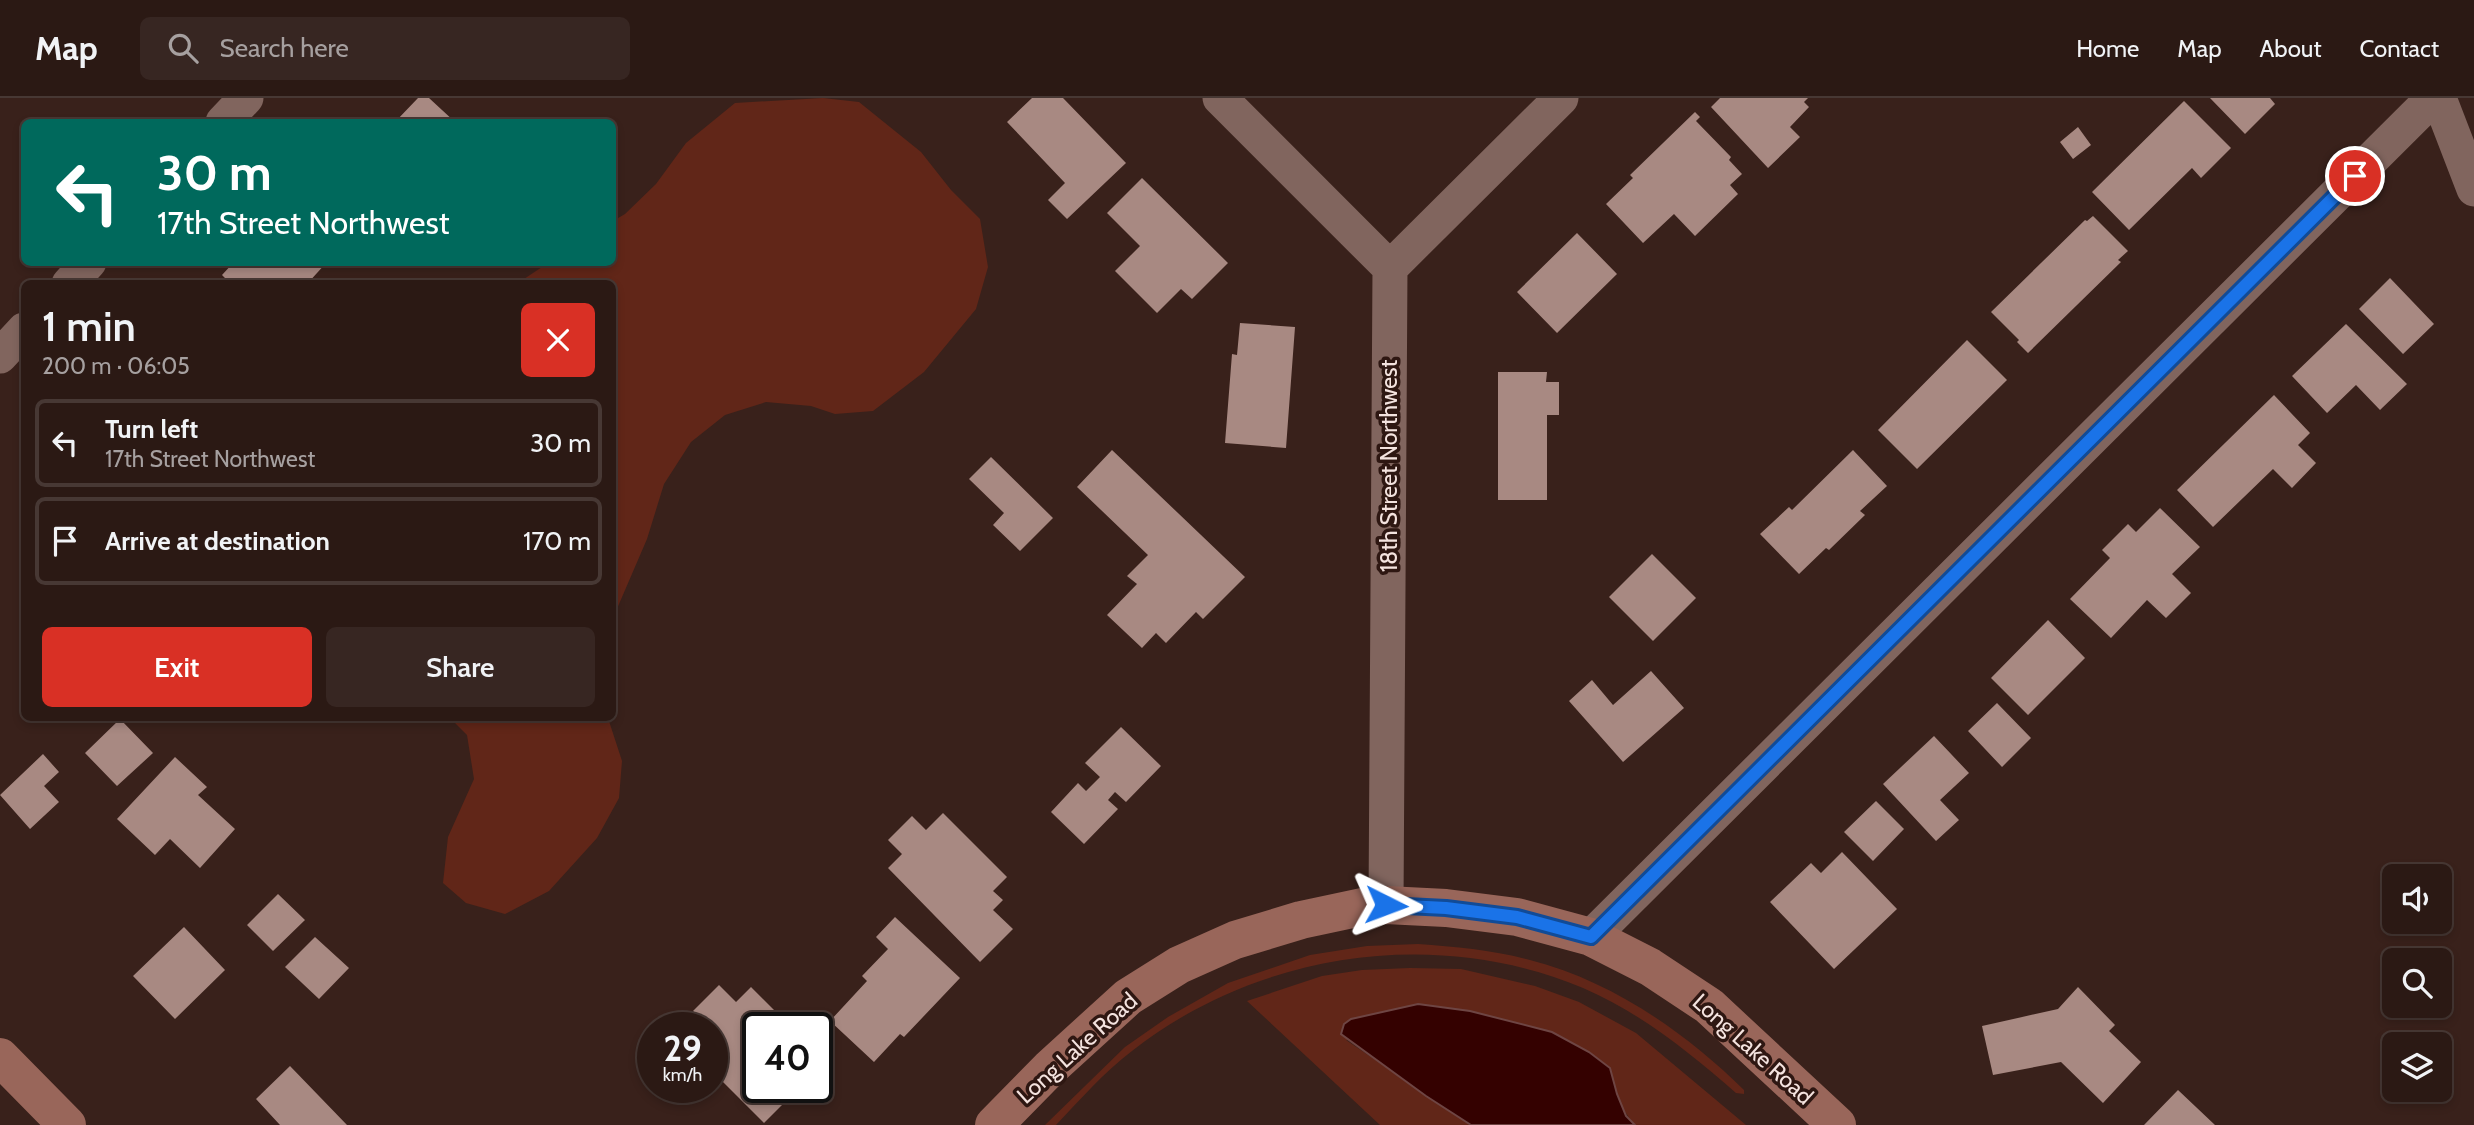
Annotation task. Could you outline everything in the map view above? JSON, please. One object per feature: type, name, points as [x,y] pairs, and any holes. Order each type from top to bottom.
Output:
[{"type":"street","points":[[226,119],[246,98]]},
{"type":"street","points":[[1220,98],[1390,268],[1561,98]]},
{"type":"street","points":[[1591,937],[2433,98]]},
{"type":"street","points":[[2440,98],[2474,190]]},
{"type":"street","points":[[73,280],[85,266]]},
{"type":"street","name":"18th Street Northwest","points":[[1386,905],[1390,268]]},
{"type":"street","points":[[0,356],[21,333]]},
{"type":"street","name":"Long Lake Road","points":[[994,1125],[1050,1068],[1129,997],[1179,965],[1235,940],[1301,920],[1362,907],[1386,905],[1446,908],[1517,917],[1591,937],[1650,967],[1709,1006],[1837,1125]]},
{"type":"street","points":[[0,1058],[68,1125]]},
{"type":"shaded area","points":[[823,98],[859,102],[921,152],[951,190],[980,219],[988,267],[976,309],[924,372],[873,411],[835,414],[811,406],[766,402],[725,415],[691,442],[664,484],[647,539],[616,611],[616,280],[522,280],[544,266],[616,266],[616,219],[656,184],[686,143],[735,103]]},
{"type":"shaded area","points":[[453,721],[609,721],[622,761],[619,798],[597,838],[549,891],[505,914],[466,903],[443,883],[448,837],[474,779],[467,735]]},
{"type":"shaded area","points":[[1418,944],[1475,949],[1516,957],[1560,969],[1590,981],[1646,1011],[1672,1029],[1721,1069],[1744,1090],[1744,1094],[1736,1093],[1645,1021],[1583,988],[1526,969],[1468,958],[1408,955],[1349,959],[1291,971],[1235,991],[1181,1017],[1132,1051],[1102,1077],[1056,1125],[1045,1125],[1125,1047],[1168,1017],[1228,983],[1310,955],[1367,946]]},
{"type":"shaded area","points":[[1461,969],[1535,986],[1579,1002],[1636,1033],[1746,1125],[1635,1125],[1622,1105],[1610,1068],[1346,1040],[1471,1125],[1380,1125],[1247,1001],[1322,976],[1362,970]]},
{"type":"shaded area","points":[[1418,1004],[1470,1011],[1552,1032],[1589,1052],[1610,1068],[1626,1116],[1635,1125],[1471,1125],[1341,1034],[1344,1024],[1351,1019]]},
{"type":"building","points":[[418,98],[429,98],[452,119],[398,119]]},
{"type":"building","points":[[1032,98],[1063,98],[1126,163],[1067,219],[1048,200],[1065,183],[1007,122]]},
{"type":"building","points":[[1720,98],[1808,98],[1804,102],[1809,107],[1790,127],[1800,137],[1768,168],[1711,107]]},
{"type":"building","points":[[2210,98],[2270,98],[2275,104],[2245,134]]},
{"type":"building","points":[[2184,101],[2231,148],[2201,178],[2192,168],[2129,230],[2092,192]]},
{"type":"building","points":[[1695,112],[1700,117],[1696,121],[1731,157],[1729,160],[1742,174],[1730,185],[1738,194],[1695,236],[1674,214],[1643,243],[1606,204],[1633,178],[1630,175]]},
{"type":"building","points":[[2078,127],[2091,145],[2073,159],[2060,142]]},
{"type":"building","points":[[1142,178],[1228,263],[1192,299],[1181,289],[1157,313],[1115,271],[1140,246],[1107,213]]},
{"type":"building","points":[[2093,216],[2128,251],[2118,260],[2121,262],[2028,353],[1991,312],[2085,220]]},
{"type":"building","points":[[1577,233],[1617,274],[1557,333],[1517,292]]},
{"type":"building","points":[[230,266],[323,266],[311,280],[227,280],[222,275]]},
{"type":"building","points":[[2390,278],[2434,324],[2403,354],[2359,309]]},
{"type":"building","points":[[1240,323],[1295,327],[1286,448],[1225,443],[1232,354],[1237,355]]},
{"type":"building","points":[[2346,324],[2407,384],[2380,410],[2356,385],[2327,413],[2292,376]]},
{"type":"building","points":[[1967,340],[2007,380],[1917,469],[1878,430]]},
{"type":"building","points":[[1498,372],[1547,372],[1546,382],[1559,382],[1559,415],[1547,415],[1547,500],[1498,500]]},
{"type":"building","points":[[2274,395],[2310,433],[2298,445],[2316,463],[2292,488],[2273,469],[2213,527],[2177,490]]},
{"type":"building","points":[[1112,450],[1245,577],[1203,619],[1196,612],[1166,643],[1156,633],[1142,648],[1107,615],[1137,584],[1127,576],[1148,555],[1077,487]]},
{"type":"building","points":[[1853,450],[1887,486],[1860,511],[1865,515],[1829,550],[1826,548],[1799,574],[1760,534],[1789,507],[1792,510]]},
{"type":"building","points":[[991,457],[1053,518],[1020,551],[993,525],[1004,513],[969,479]]},
{"type":"building","points":[[2160,508],[2200,547],[2172,574],[2191,593],[2166,618],[2147,600],[2111,638],[2070,599],[2110,558],[2102,550],[2128,524],[2136,532]]},
{"type":"building","points":[[1652,554],[1696,598],[1653,641],[1609,597]]},
{"type":"building","points":[[2048,620],[2085,658],[2028,715],[1991,678]]},
{"type":"building","points":[[1651,671],[1684,708],[1623,762],[1569,701],[1592,680],[1613,705]]},
{"type":"building","points":[[1997,703],[2031,738],[2002,767],[1968,731]]},
{"type":"building","points":[[118,721],[122,721],[153,753],[117,786],[85,753]]},
{"type":"building","points":[[1121,727],[1161,766],[1126,802],[1115,792],[1108,800],[1118,809],[1084,844],[1051,812],[1078,783],[1086,791],[1100,777],[1085,763]]},
{"type":"building","points":[[1934,736],[1969,773],[1940,800],[1959,820],[1936,841],[1883,784]]},
{"type":"building","points":[[43,754],[59,772],[44,786],[59,802],[30,829],[0,795]]},
{"type":"building","points":[[175,757],[207,787],[198,795],[235,829],[200,868],[170,839],[155,855],[117,819]]},
{"type":"building","points":[[1876,801],[1904,829],[1873,861],[1844,832]]},
{"type":"building","points":[[943,813],[1007,877],[993,891],[1003,900],[993,910],[1013,929],[980,962],[888,868],[902,854],[888,840],[912,816],[926,830]]},
{"type":"building","points":[[1842,852],[1897,909],[1834,969],[1770,902],[1811,863],[1821,873]]},
{"type":"building","points":[[278,894],[305,920],[273,951],[247,925]]},
{"type":"building","points":[[895,917],[960,978],[904,1037],[900,1034],[874,1062],[833,1024],[833,1018],[867,981],[862,976],[888,949],[876,937]]},
{"type":"building","points":[[184,927],[225,970],[175,1019],[133,976]]},
{"type":"building","points":[[315,937],[349,968],[319,999],[285,967]]},
{"type":"building","points":[[719,985],[736,1002],[751,987],[776,1012],[742,1012],[742,1101],[728,1087],[728,1012],[693,1011]]},
{"type":"building","points":[[2078,987],[2115,1025],[2109,1031],[2141,1062],[2103,1103],[2061,1062],[1993,1075],[1982,1026],[2058,1009]]},
{"type":"building","points":[[290,1066],[347,1125],[280,1125],[256,1099]]},
{"type":"building","points":[[2178,1090],[2215,1125],[2144,1125]]},
{"type":"building","points":[[744,1103],[784,1103],[764,1123]]},
{"type":"route","points":[[1386,905],[1446,908],[1517,917],[1591,937],[2355,176]]}]
